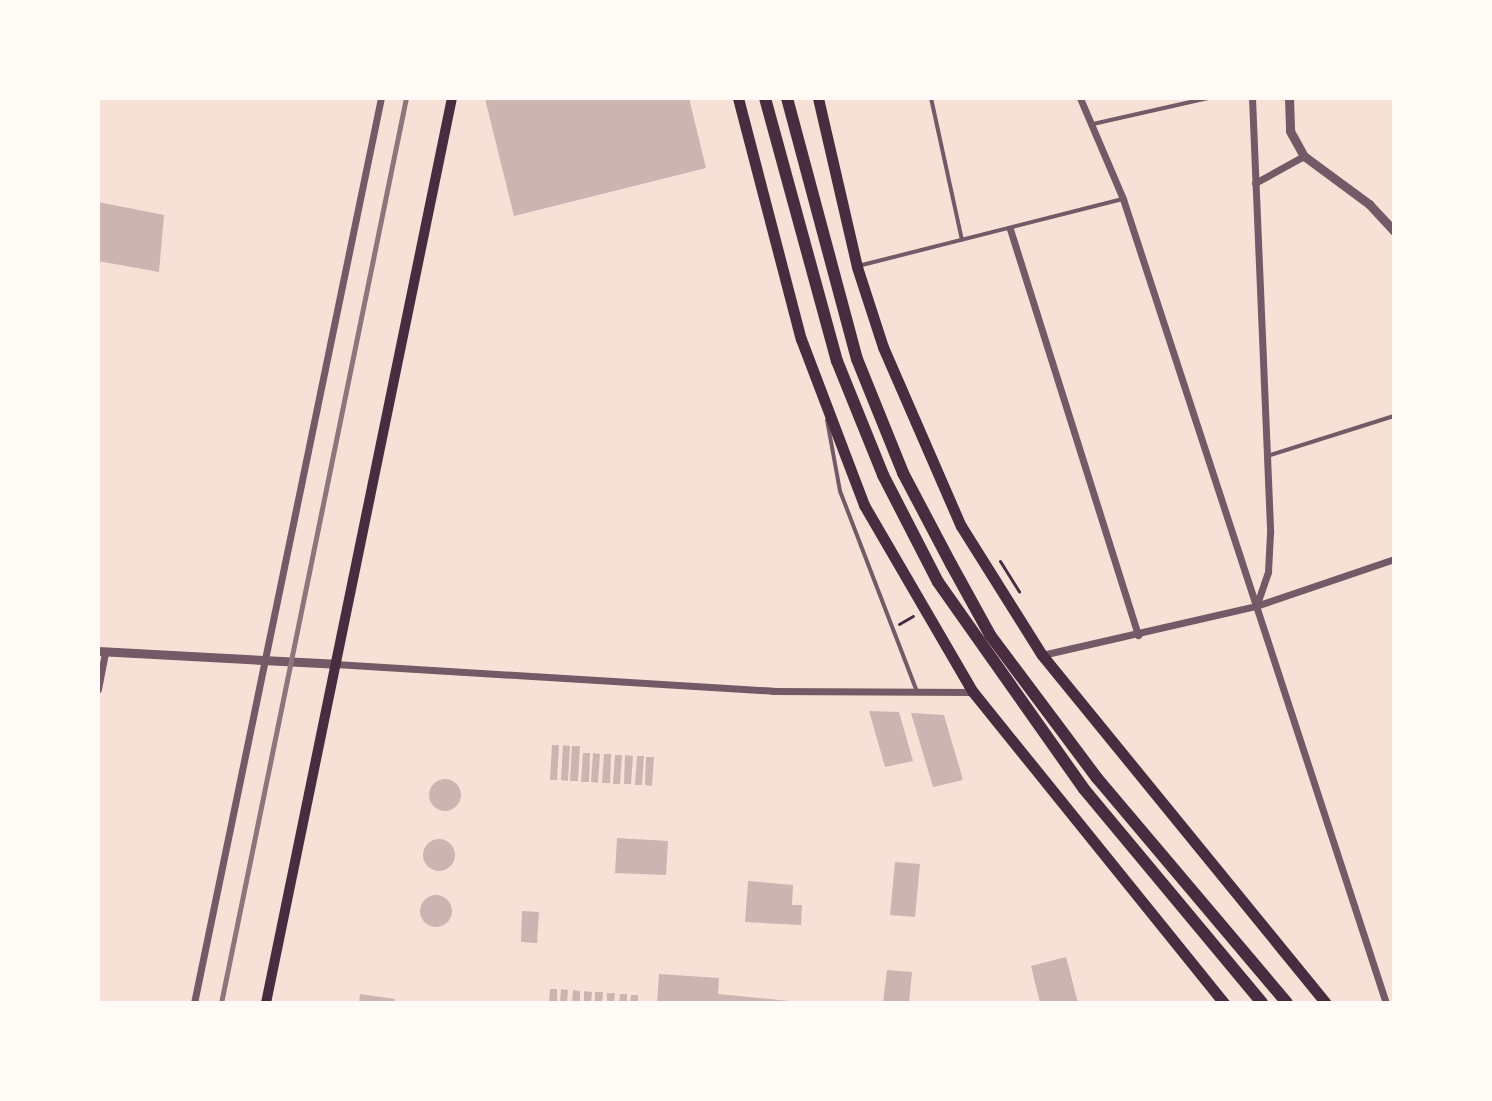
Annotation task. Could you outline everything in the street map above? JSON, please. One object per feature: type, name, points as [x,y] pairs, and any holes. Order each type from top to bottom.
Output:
[{"type":"highway","points":[[765,98],[837,361],[883,475],[938,582],[1084,789],[1262,1003]]},
{"type":"highway","points":[[787,98],[831,278],[857,359],[903,473],[990,635],[1088,766],[1287,1003]]},
{"type":"main road","points":[[266,1003],[452,98]]},
{"type":"main road","points":[[738,98],[780,271],[824,406],[864,505],[973,692],[1224,1003]]},
{"type":"main road","points":[[818,98],[857,267],[883,347],[949,501],[1042,655],[1326,1003]]},
{"type":"street","points":[[194,1003],[381,98]]},
{"type":"street","points":[[1080,98],[1123,199],[1386,1003]]},
{"type":"street","points":[[1252,98],[1268,572],[1256,606]]},
{"type":"street","points":[[1289,98],[1290,131],[1304,156],[1369,204],[1394,231]]},
{"type":"street","points":[[1255,183],[1304,156]]},
{"type":"street","points":[[1010,229],[1138,635]]},
{"type":"street","points":[[1042,655],[1256,606],[1394,559]]},
{"type":"street","points":[[98,689],[101,651],[758,691],[973,692]]},
{"type":"lane","points":[[931,98],[962,240]]},
{"type":"lane","points":[[1091,125],[1208,98]]},
{"type":"lane","points":[[857,267],[1123,199]]},
{"type":"lane","points":[[824,406],[840,491],[918,694]]},
{"type":"lane","points":[[1266,456],[1394,416]]},
{"type":"path","points":[[1002,560],[1021,590]]},
{"type":"building","points":[[689,98],[706,168],[514,216],[485,99]]},
{"type":"building","points":[[98,202],[164,215],[159,272],[98,261]]},
{"type":"building","points":[[869,711],[899,712],[913,761],[885,767]]},
{"type":"building","points":[[911,713],[944,715],[963,780],[933,787]]},
{"type":"building","points":[[552,745],[559,745],[557,780],[550,780]]},
{"type":"building","points":[[563,745],[570,746],[568,781],[561,780]]},
{"type":"building","points":[[572,746],[580,746],[578,781],[570,781]]},
{"type":"building","points":[[583,753],[590,753],[589,782],[581,782]]},
{"type":"building","points":[[593,753],[600,754],[598,783],[591,782]]},
{"type":"building","points":[[604,754],[611,754],[610,783],[602,783]]},
{"type":"building","points":[[615,755],[622,755],[620,784],[613,784]]},
{"type":"building","points":[[625,755],[633,756],[631,784],[624,784]]},
{"type":"building","points":[[637,756],[644,756],[642,785],[635,785]]},
{"type":"building","points":[[646,757],[654,757],[652,786],[645,785]]},
{"type":"building","points":[[445,779],[456,784],[461,795],[456,806],[445,811],[434,806],[429,795],[434,784]]},
{"type":"building","points":[[617,838],[668,841],[666,875],[615,873]]},
{"type":"building","points":[[439,839],[450,844],[455,855],[450,866],[439,871],[428,866],[423,855],[428,844]]},
{"type":"building","points":[[895,862],[920,864],[915,917],[890,915]]},
{"type":"building","points":[[748,881],[793,885],[792,905],[802,905],[801,925],[745,922]]},
{"type":"building","points":[[436,895],[447,900],[452,911],[447,922],[436,927],[425,922],[420,911],[425,900]]},
{"type":"building","points":[[522,911],[539,912],[537,943],[521,942]]},
{"type":"building","points":[[1066,957],[1078,1003],[1040,1003],[1031,966]]},
{"type":"building","points":[[887,970],[912,972],[909,1003],[883,1003]]},
{"type":"building","points":[[659,974],[719,978],[718,994],[810,1003],[657,1003]]},
{"type":"building","points":[[550,989],[557,989],[557,1003],[549,1003]]},
{"type":"building","points":[[561,989],[568,990],[567,1003],[560,1003]]},
{"type":"building","points":[[573,990],[580,991],[580,1003],[572,1003]]},
{"type":"building","points":[[584,991],[592,992],[591,1003],[584,1003]]},
{"type":"building","points":[[595,992],[603,992],[602,1003],[595,1003]]},
{"type":"building","points":[[607,993],[615,993],[614,1003],[607,1003]]},
{"type":"building","points":[[360,994],[395,999],[394,1003],[359,1003]]},
{"type":"building","points":[[620,994],[627,994],[627,1003],[619,1003]]},
{"type":"building","points":[[631,995],[638,995],[638,1003],[630,1003]]},
{"type":"railway","points":[[221,1003],[406,98]]}]
